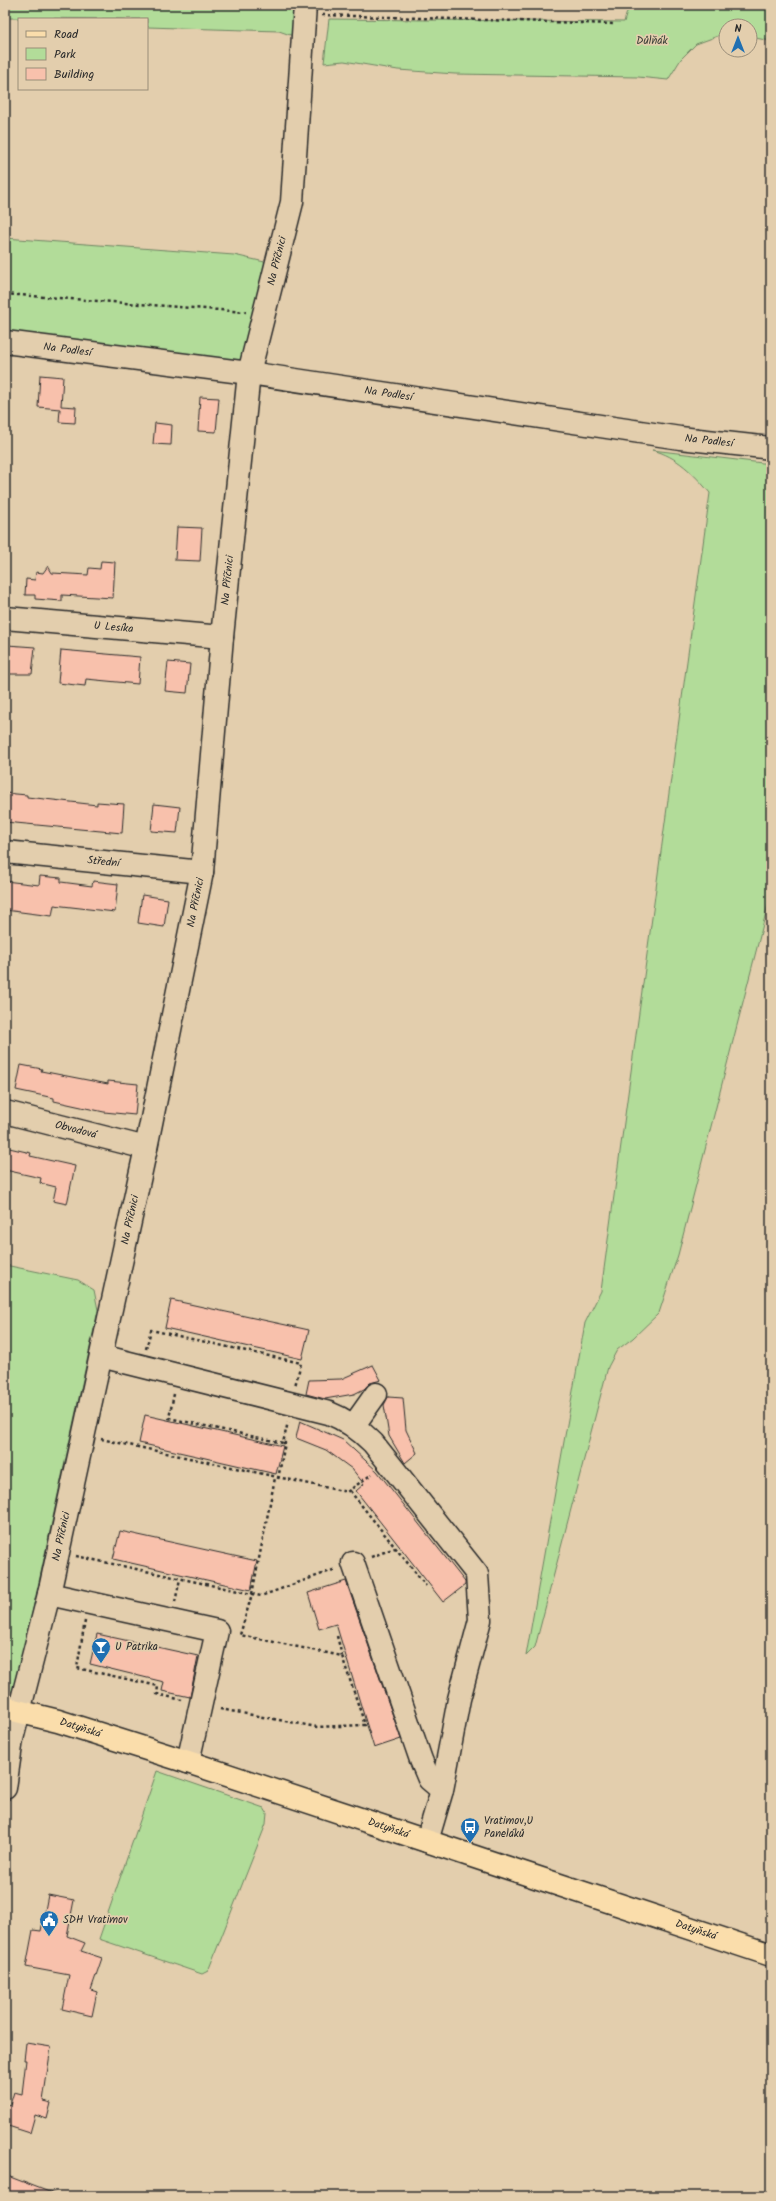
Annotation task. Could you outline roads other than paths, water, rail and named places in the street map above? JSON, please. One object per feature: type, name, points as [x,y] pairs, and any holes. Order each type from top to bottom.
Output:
[{"type":"main road","name":"Datyňská","points":[[13,1710],[58,1721],[188,1762],[771,1955]]},
{"type":"street","name":"Na Příčnici","points":[[5,1788],[12,1739],[13,1710],[49,1594],[146,1148],[202,872],[222,637],[250,372],[292,202],[304,10]]},
{"type":"street","name":"Na Podlesí","points":[[5,342],[250,372],[680,438],[771,448]]},
{"type":"street","name":"U Lesíka","points":[[5,618],[222,637]]},
{"type":"street","name":"Střední","points":[[5,852],[202,872]]},
{"type":"street","name":"Obvodová","points":[[5,1112],[146,1148]]},
{"type":"street","points":[[100,1356],[329,1413],[354,1425],[373,1443],[477,1574],[480,1620],[459,1699],[442,1790],[427,1841]]},
{"type":"street","points":[[354,1425],[376,1394]]},
{"type":"street","points":[[353,1563],[421,1760],[429,1780],[442,1790]]},
{"type":"street","points":[[49,1594],[216,1631],[188,1762]]},
{"type":"place","name":"U Patrika","points":[[101,1664]]},
{"type":"place","name":"Vratimov,U Paneláků","points":[[470,1844]]},
{"type":"place","name":"SDH Vratimov","points":[[49,1937]]},
{"type":"park label","name":"Důlňák","points":[[652,41]]}]
